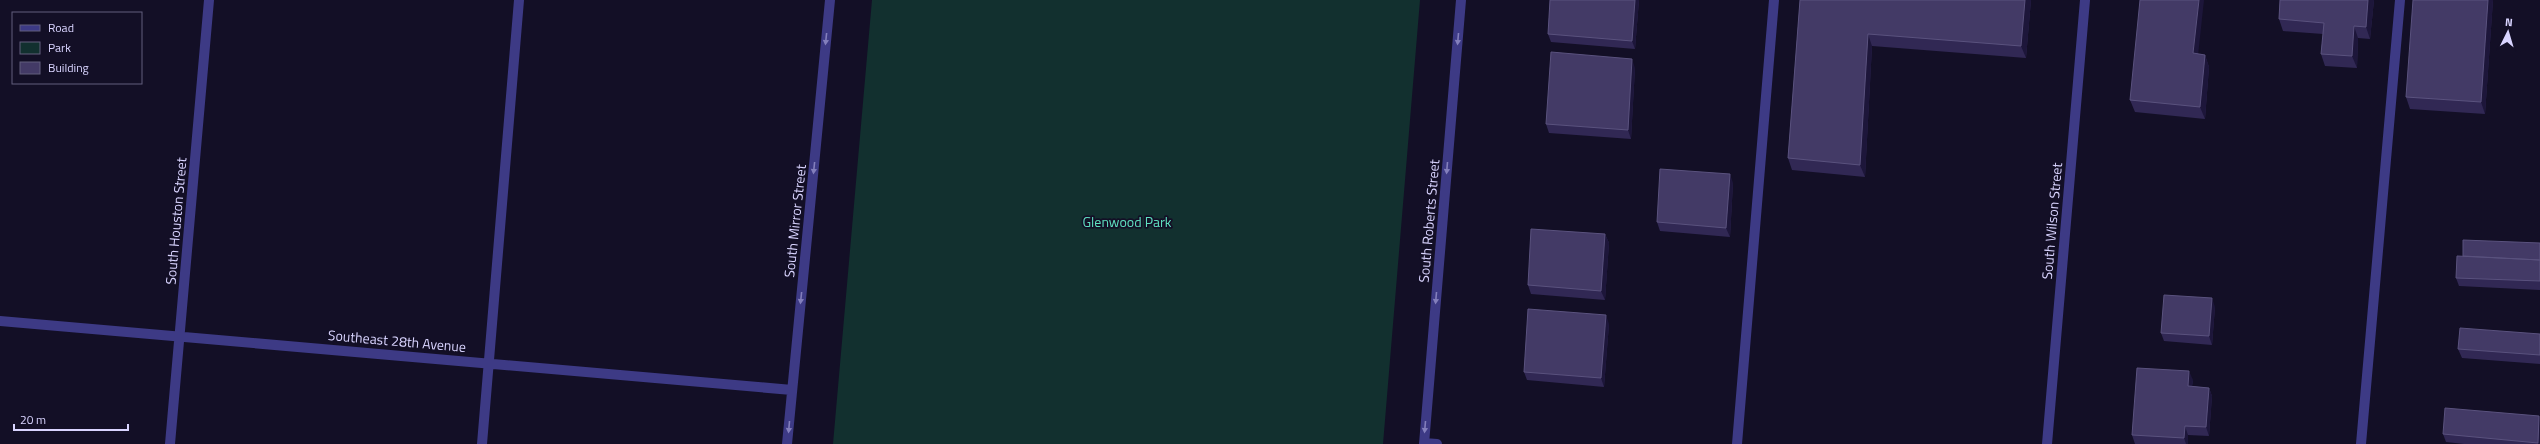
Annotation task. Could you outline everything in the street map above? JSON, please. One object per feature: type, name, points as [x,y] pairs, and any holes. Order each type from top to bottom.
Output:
[{"type":"street","name":"South Houston Street","points":[[170,444],[208,0]]},
{"type":"street","points":[[482,444],[518,0]]},
{"type":"street","name":"South Mirror Street","points":[[787,444],[830,0]]},
{"type":"street","name":"South Roberts Street","points":[[1424,443],[1461,0]]},
{"type":"street","points":[[1737,444],[1774,0]]},
{"type":"street","name":"South Wilson Street","points":[[2047,444],[2085,0]]},
{"type":"street","points":[[2361,444],[2400,0]]},
{"type":"street","name":"Southeast 28th Avenue","points":[[0,321],[180,335],[792,390]]},
{"type":"street","points":[[1424,443],[1437,444]]},
{"type":"green space","name":"Glenwood Park","points":[[872,0],[1420,0],[1383,444],[833,444]]},
{"type":"building","points":[[1550,0],[1635,0],[1632,41],[1548,34]]},
{"type":"building","points":[[1800,0],[2025,0],[2021,46],[1868,34],[1860,165],[1788,158]]},
{"type":"building","points":[[2140,0],[2199,0],[2193,53],[2205,55],[2200,107],[2130,100]]},
{"type":"building","points":[[2280,0],[2368,0],[2366,27],[2354,26],[2352,56],[2321,54],[2324,23],[2279,19]]},
{"type":"building","points":[[2413,0],[2488,0],[2481,102],[2406,97]]},
{"type":"building","points":[[1551,52],[1632,59],[1628,130],[1546,124]]},
{"type":"building","points":[[1660,169],[1730,174],[1726,228],[1657,222]]},
{"type":"building","points":[[1531,229],[1605,234],[1601,291],[1528,285]]},
{"type":"building","points":[[2463,240],[2540,243],[2540,260],[2463,256]]},
{"type":"building","points":[[2457,256],[2540,260],[2540,281],[2456,278]]},
{"type":"building","points":[[2164,295],[2212,298],[2209,336],[2161,333]]},
{"type":"building","points":[[1528,309],[1606,315],[1601,378],[1524,372]]},
{"type":"building","points":[[2460,328],[2540,334],[2540,355],[2458,349]]},
{"type":"building","points":[[2137,368],[2189,371],[2188,386],[2209,388],[2206,427],[2185,426],[2184,438],[2132,435]]},
{"type":"building","points":[[2445,408],[2539,416],[2538,443],[2443,434]]}]
